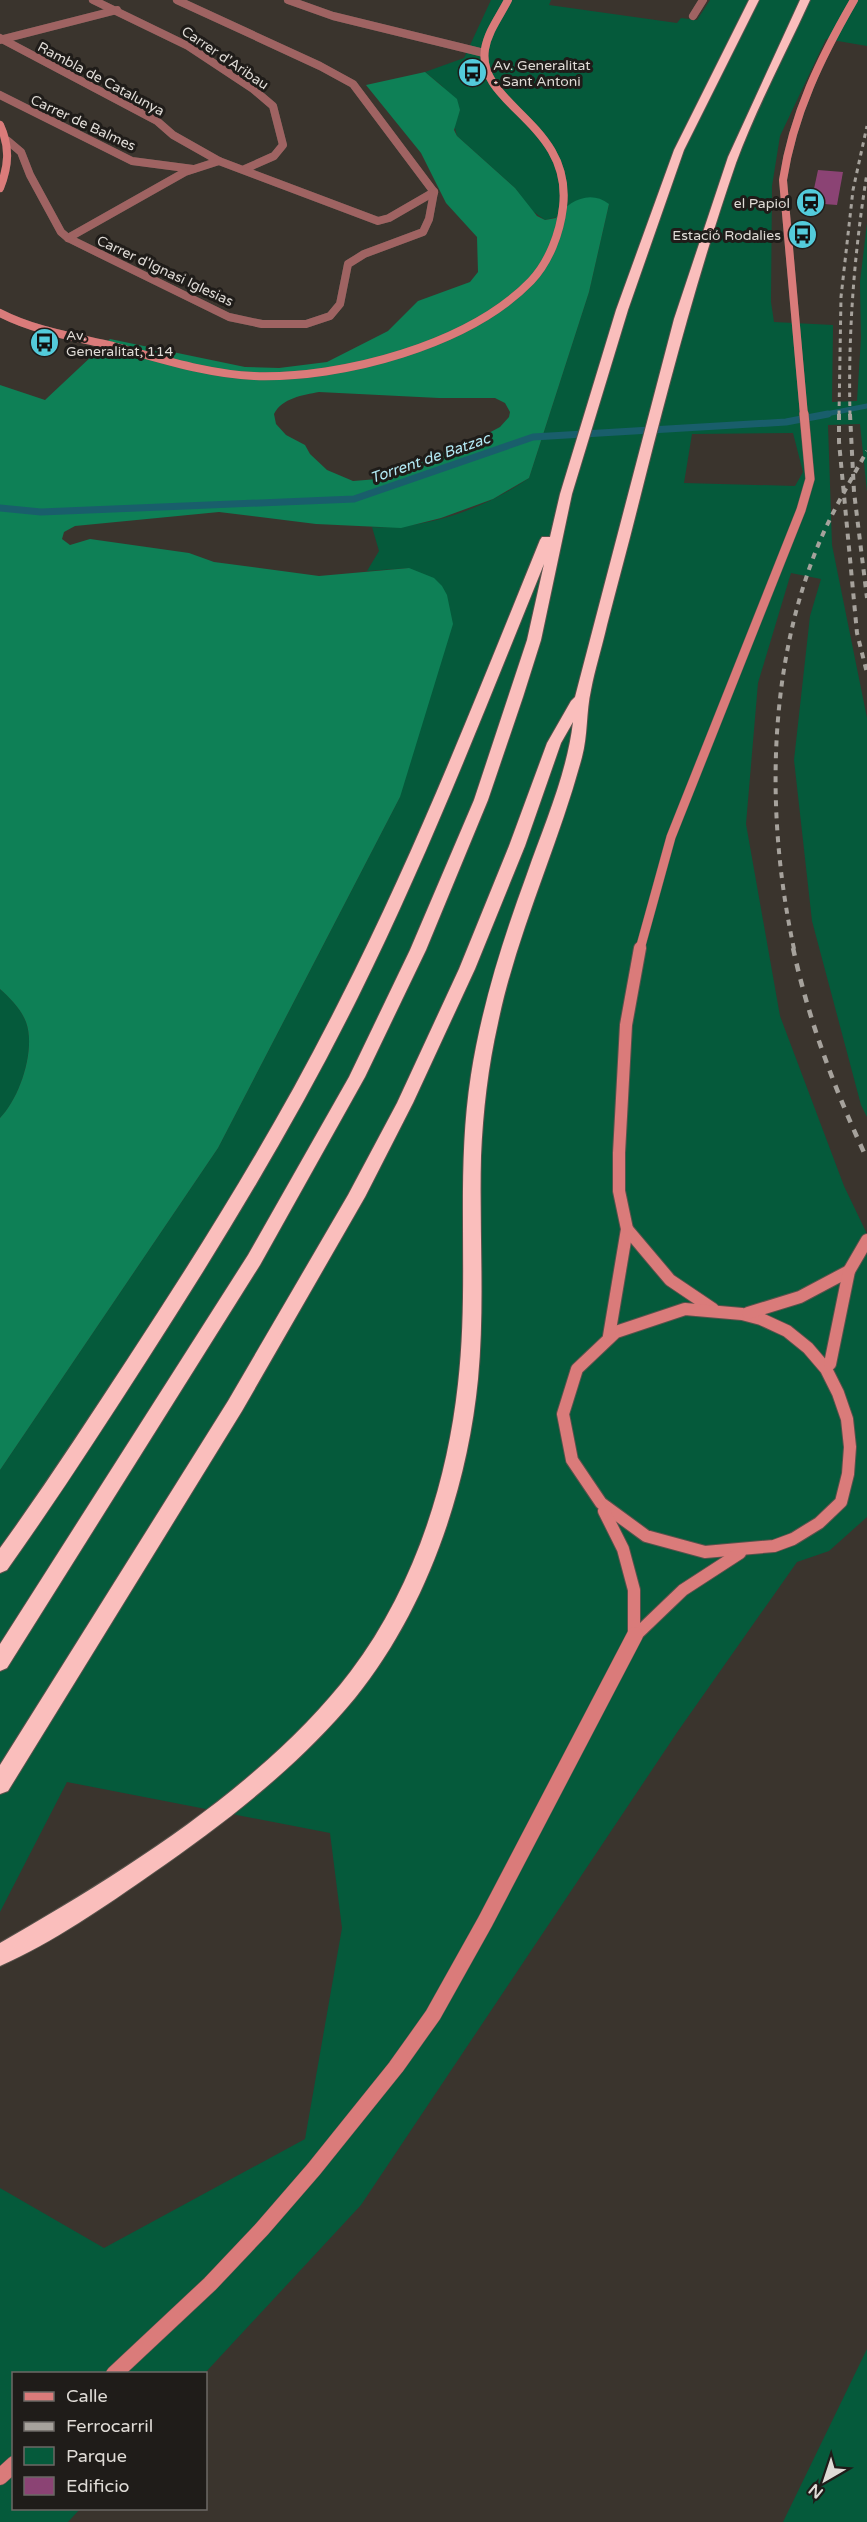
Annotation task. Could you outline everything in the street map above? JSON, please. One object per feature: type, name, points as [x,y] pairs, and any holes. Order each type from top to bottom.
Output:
[{"type":"highway","points":[[0,1564],[74,1458],[174,1304],[265,1156],[315,1065],[411,868],[545,562],[604,366],[679,150],[754,0]]},
{"type":"highway","points":[[0,1955],[58,1922],[181,1841],[232,1803],[295,1748],[335,1705],[368,1663],[396,1618],[417,1576],[451,1482],[463,1426],[469,1378],[474,1112],[492,1012],[515,928],[576,752],[583,692],[680,319],[733,157],[804,0]]},
{"type":"highway","points":[[0,1662],[192,1361],[308,1167],[357,1077],[418,951],[481,800],[534,640],[545,562]]},
{"type":"highway","points":[[0,1784],[223,1426],[356,1197],[405,1102],[467,969],[517,846],[554,743],[583,692]]},
{"type":"street","name":"Carrer d'Aribau","points":[[93,0],[186,44],[223,68],[273,106],[282,144],[274,156],[245,169]]},
{"type":"street","points":[[68,238],[193,169],[219,161],[378,221],[389,218],[434,192],[353,84],[320,66],[177,0]]},
{"type":"street","points":[[288,0],[333,16],[484,53]]},
{"type":"street","points":[[0,313],[31,325],[174,362],[224,373],[282,377],[361,364],[406,351],[456,331],[511,299],[531,281],[545,262],[555,242],[564,203],[564,174],[560,162],[540,134],[489,79],[484,53],[494,26],[508,0]]},
{"type":"street","points":[[693,16],[703,0]]},
{"type":"street","points":[[609,1336],[627,1229],[619,1191],[619,1153],[626,1025],[638,956],[671,837],[807,493],[810,462],[783,205],[785,158],[819,64],[854,0]]},
{"type":"street","points":[[1,39],[117,10]]},
{"type":"street","name":"Rambla de Catalunya","points":[[1,39],[157,121],[173,135],[219,161]]},
{"type":"street","name":"Carrer de Balmes","points":[[0,95],[132,161],[193,169]]},
{"type":"street","points":[[0,125],[8,141],[9,163],[0,188]]},
{"type":"street","name":"Carrer d'Ignasi Iglesias","points":[[8,141],[21,152],[61,232],[68,238],[239,321],[291,325],[321,320],[337,310],[346,271],[353,259],[423,232],[429,219],[434,192]]},
{"type":"street","points":[[627,1229],[670,1280],[714,1309]]},
{"type":"street","points":[[830,1364],[849,1271],[867,1240]]},
{"type":"street","points":[[746,1314],[774,1308],[809,1295],[849,1271]]},
{"type":"street","points":[[685,1309],[714,1309],[746,1314],[774,1324],[790,1333],[830,1364],[846,1383],[857,1405],[863,1433],[861,1465],[850,1491],[831,1514],[806,1532],[776,1545],[740,1553],[706,1552],[671,1545],[631,1527],[601,1505],[586,1488],[571,1461],[563,1433],[563,1405],[572,1378],[587,1355],[609,1336],[632,1323],[657,1314],[685,1309]]},
{"type":"street","points":[[601,1505],[623,1549],[634,1590],[634,1636]]},
{"type":"street","points":[[115,2372],[210,2284],[262,2229],[314,2169],[396,2067],[433,2015],[485,1922],[634,1636],[683,1590],[740,1553]]},
{"type":"street","points":[[0,2477],[12,2466]]},
{"type":"green space","points":[[491,0],[551,0],[549,5],[677,23],[681,18],[697,20],[710,0],[867,0],[867,46],[826,39],[780,136],[772,186],[771,302],[774,322],[833,325],[832,402],[857,401],[861,338],[860,282],[867,223],[867,492],[860,424],[828,425],[832,545],[867,718],[867,1117],[861,1105],[812,921],[794,760],[810,616],[821,579],[791,573],[758,683],[746,824],[780,1016],[844,1186],[867,1234],[867,1517],[829,1551],[797,1562],[678,1731],[361,2205],[206,2372],[12,2372],[12,2510],[79,2510],[68,2522],[0,2522],[0,2188],[104,2248],[305,2139],[342,1928],[330,1833],[67,1782],[0,1912],[0,1470],[218,1148],[400,797],[409,568],[367,571],[379,551],[372,527],[413,525],[455,515],[494,499],[529,478],[589,292],[609,204],[545,220],[531,210],[515,188],[457,136],[454,125],[460,110],[442,86],[425,72],[464,58]],"holes":[[[793,433],[803,472],[795,486],[684,483],[692,434]]]},
{"type":"green space","points":[[425,72],[457,99],[460,110],[454,130],[457,136],[515,188],[537,216],[545,220],[556,218],[573,202],[587,197],[594,197],[609,204],[589,292],[529,478],[493,499],[441,518],[401,528],[316,524],[219,512],[75,526],[64,532],[62,539],[70,545],[90,539],[189,553],[214,562],[319,576],[409,568],[434,578],[442,586],[447,595],[453,624],[400,797],[218,1148],[0,1470],[0,1118],[20,1086],[27,1059],[29,1033],[24,1017],[0,989],[0,385],[45,400],[110,339],[245,367],[279,368],[327,362],[388,331],[418,301],[470,282],[478,272],[477,237],[446,203],[421,153],[366,85]],"holes":[[[319,392],[439,398],[495,398],[505,403],[510,412],[509,417],[500,427],[485,435],[378,479],[353,481],[327,470],[310,454],[305,445],[286,435],[276,424],[274,414],[282,404],[288,401]]]},
{"type":"green space","points":[[0,989],[24,1017],[29,1033],[29,1046],[20,1086],[0,1118]]},
{"type":"green space","points":[[867,2349],[867,2522],[783,2522]]},
{"type":"building","points":[[818,170],[843,172],[837,205],[811,203]]},
{"type":"waterway","name":"Torrent de Batzac","points":[[821,415],[867,406]]},
{"type":"waterway","name":"Torrent de Batzac","points":[[0,508],[41,512],[354,499],[533,437],[786,422],[828,414]]},
{"type":"railway","points":[[839,415],[841,297],[853,190],[867,126]]},
{"type":"railway","points":[[850,414],[853,294],[867,173]]},
{"type":"railway","points":[[850,414],[853,476]]},
{"type":"railway","points":[[839,415],[844,493]]},
{"type":"railway","points":[[853,476],[867,451]]},
{"type":"railway","points":[[844,493],[853,476]]},
{"type":"railway","points":[[853,476],[867,598]]},
{"type":"railway","points":[[794,949],[779,853],[776,803],[779,704],[786,655],[797,607],[812,561],[844,493]]},
{"type":"railway","points":[[844,493],[857,633],[867,673]]},
{"type":"railway","points":[[793,948],[824,1055],[867,1159]]},
{"type":"place","name":"Av. Generalitat - Sant Antoni","points":[[472,73]]},
{"type":"place","name":"el Papiol","points":[[811,203]]},
{"type":"place","name":"Estació Rodalies","points":[[802,235]]},
{"type":"place","name":"Av. Generalitat, 114","points":[[45,343]]}]
